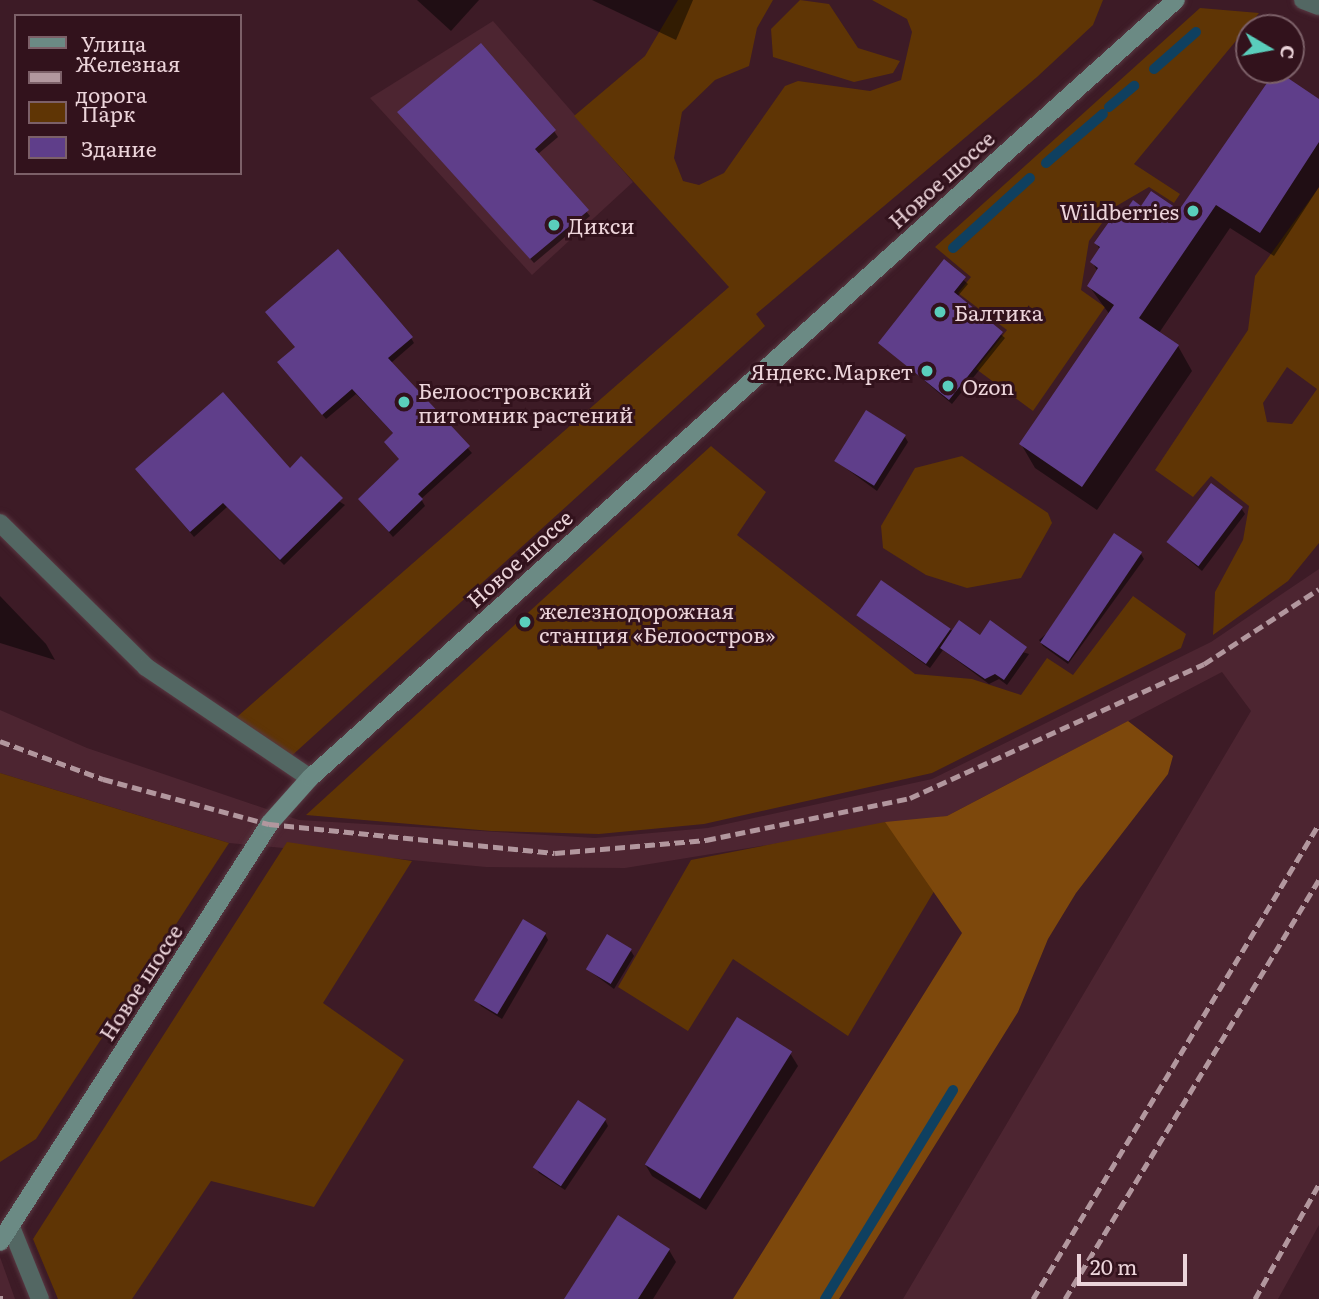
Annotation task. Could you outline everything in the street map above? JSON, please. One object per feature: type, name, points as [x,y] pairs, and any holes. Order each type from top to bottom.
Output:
[{"type":"main road","name":"Новое шоссе","points":[[0,1242],[269,824],[310,778],[1176,0]]},
{"type":"street","points":[[1303,0],[1319,6]]},
{"type":"street","points":[[0,523],[146,667],[310,778]]},
{"type":"street","points":[[11,1227],[40,1299]]},
{"type":"shaded area","points":[[493,21],[633,182],[532,275],[370,98]]},
{"type":"shaded area","points":[[1319,569],[1319,1225],[1278,1299],[903,1299],[1251,711],[1222,672],[947,816],[625,868],[486,867],[229,843],[0,773],[0,710],[87,748],[299,820],[595,838],[708,828],[932,779],[1211,642]]},
{"type":"shaded area","points":[[1128,721],[1173,756],[1168,774],[1076,893],[1048,939],[1018,1012],[839,1299],[733,1299],[962,933],[885,822],[947,816]]},
{"type":"shaded area","points":[[0,1257],[15,1299],[0,1299]]},
{"type":"green space","points":[[678,0],[773,0],[757,28],[749,66],[715,80],[682,112],[674,158],[683,181],[699,185],[724,173],[785,86],[798,81],[870,91],[901,80],[912,32],[907,19],[872,0],[1103,0],[1093,25],[1037,77],[756,314],[765,326],[287,760],[230,723],[729,287],[574,116],[645,56]]},
{"type":"green space","points":[[800,0],[829,4],[858,48],[900,61],[893,73],[854,82],[773,57],[771,29]]},
{"type":"green space","points":[[1200,8],[1259,13],[1235,14],[1235,42],[1134,164],[1180,194],[1174,203],[1149,187],[1113,208],[1089,241],[1081,290],[1105,307],[1033,411],[976,369],[1007,330],[958,293],[971,277],[935,247]]},
{"type":"green space","points":[[1319,187],[1319,543],[1288,581],[1213,635],[1215,592],[1243,540],[1249,506],[1211,476],[1193,497],[1155,470],[1248,330],[1255,276]],"holes":[[[1287,367],[1317,389],[1292,424],[1267,422],[1263,403]]]},
{"type":"green space","points":[[711,446],[766,492],[737,535],[915,674],[972,679],[1021,695],[1047,658],[1073,675],[1133,596],[1186,634],[1181,648],[932,773],[704,824],[599,834],[491,831],[306,815]]},
{"type":"green space","points":[[962,456],[1048,513],[1052,523],[1021,578],[967,588],[926,575],[883,548],[881,526],[915,468]]},
{"type":"green space","points":[[0,773],[229,843],[36,1139],[0,1162]]},
{"type":"green space","points":[[885,822],[936,888],[848,1036],[733,959],[688,1031],[618,987],[691,860]]},
{"type":"green space","points":[[287,842],[412,861],[323,1003],[404,1060],[314,1207],[211,1181],[132,1299],[58,1299],[33,1239]]},
{"type":"building","points":[[481,43],[556,130],[535,149],[589,210],[530,259],[397,112]]},
{"type":"building","points":[[1266,84],[1297,84],[1319,99],[1319,142],[1260,233],[1216,205],[1139,318],[1179,345],[1082,487],[1019,444],[1114,305],[1087,286],[1098,268],[1090,262],[1100,247],[1094,243],[1116,212],[1122,216],[1133,200],[1141,206],[1151,191],[1179,210]]},
{"type":"building","points":[[338,249],[413,337],[388,358],[470,446],[418,494],[423,499],[389,532],[358,499],[399,459],[384,442],[393,433],[352,389],[322,415],[277,362],[295,347],[265,312]]},
{"type":"building","name":"Балтика","points":[[944,259],[966,277],[954,292],[1003,332],[949,400],[878,343]]},
{"type":"building","points":[[223,392],[290,468],[301,456],[343,498],[280,560],[223,503],[190,532],[135,469]]},
{"type":"building","points":[[866,410],[906,435],[874,486],[834,461]]},
{"type":"building","points":[[1211,483],[1243,507],[1198,566],[1166,542]]},
{"type":"building","points":[[1114,533],[1142,552],[1068,661],[1040,642]]},
{"type":"building","points":[[881,580],[951,629],[926,664],[856,615]]},
{"type":"building","points":[[959,620],[980,635],[990,620],[1027,647],[1004,680],[995,674],[985,679],[940,648]]},
{"type":"building","points":[[523,919],[546,933],[497,1014],[474,1000]]},
{"type":"building","points":[[607,934],[632,949],[611,984],[586,969]]},
{"type":"building","points":[[737,1017],[792,1051],[700,1199],[645,1165]]},
{"type":"building","points":[[578,1100],[606,1119],[561,1186],[533,1167]]},
{"type":"building","points":[[618,1215],[670,1249],[638,1299],[564,1299]]},
{"type":"waterway","points":[[1154,69],[1196,32]]},
{"type":"waterway","points":[[1109,107],[1134,86]]},
{"type":"waterway","points":[[1046,163],[1103,114]]},
{"type":"waterway","points":[[953,248],[1030,178]]},
{"type":"waterway","points":[[825,1299],[953,1090]]},
{"type":"railway","points":[[0,741],[103,779],[269,824],[555,853],[706,840],[910,798],[1204,664],[1319,589]]},
{"type":"railway","points":[[1033,1299],[1319,824]]},
{"type":"railway","points":[[1065,1299],[1319,880]]},
{"type":"railway","points":[[1255,1299],[1319,1184]]},
{"type":"place","name":"Wildberries","points":[[1193,211]]},
{"type":"place","name":"Дикси","points":[[554,225]]},
{"type":"place","name":"Балтика","points":[[940,312]]},
{"type":"place","name":"Яндекс.Маркет","points":[[927,371]]},
{"type":"place","name":"Ozon","points":[[948,386]]},
{"type":"place","name":"Белоостровский питомник растений","points":[[404,402]]},
{"type":"place","name":"железнодорожная станция «Белоостров»","points":[[525,622]]}]
